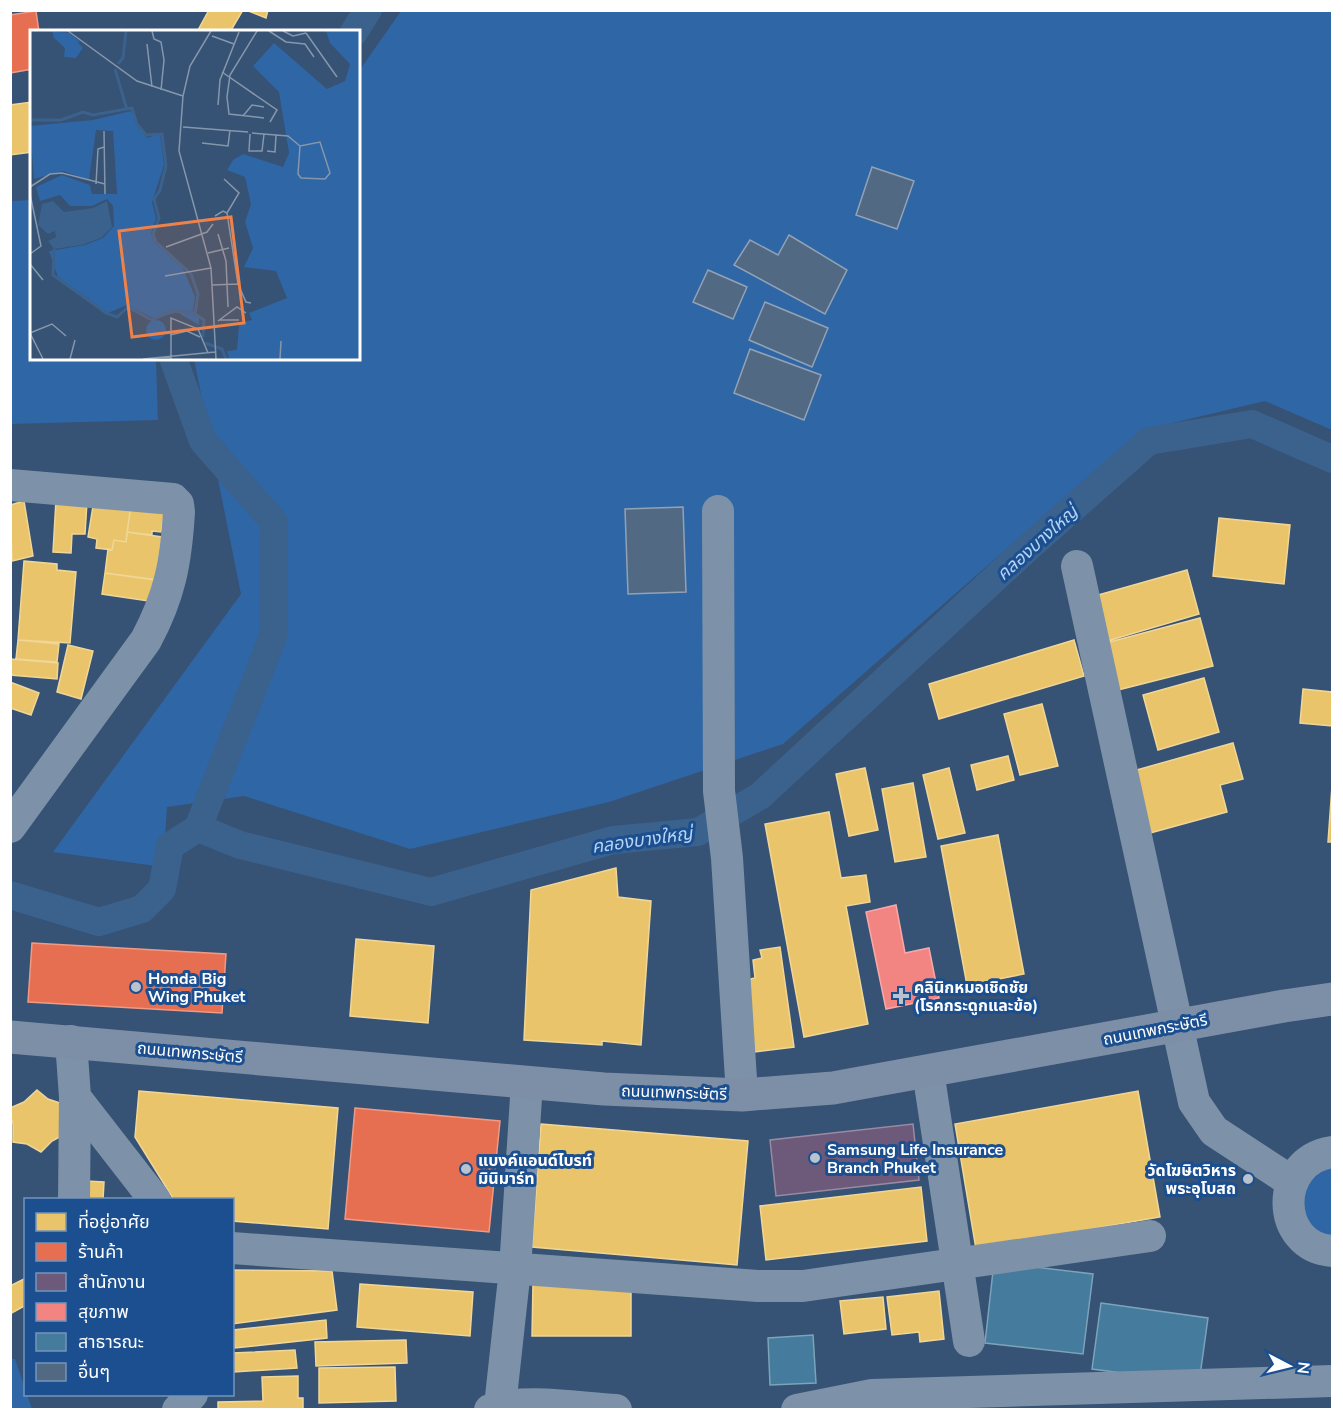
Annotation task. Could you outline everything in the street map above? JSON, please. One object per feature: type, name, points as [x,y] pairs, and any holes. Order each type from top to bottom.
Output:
[{"type":"main road","name":"ถนนเทพกระษัตรี","points":[[10,1037],[527,1082],[742,1095],[833,1088],[1175,1025],[1332,999]]},
{"type":"street","points":[[10,486],[173,499],[178,504],[179,512],[176,560],[161,611],[146,640],[10,827]]},
{"type":"street","points":[[718,511],[721,807],[727,858],[742,1095]]},
{"type":"street","points":[[1077,566],[1175,1025],[1194,1102],[1214,1131],[1292,1182]]},
{"type":"street","points":[[71,1041],[75,1097],[74,1198]]},
{"type":"street","points":[[928,1071],[969,1341]]},
{"type":"street","points":[[527,1082],[515,1269],[495,1408],[616,1410]]},
{"type":"street","points":[[75,1097],[153,1198]]},
{"type":"street","points":[[1332,1152],[1307,1161],[1292,1182],[1288,1208],[1293,1224],[1302,1237],[1314,1246],[1332,1251]]},
{"type":"street","points":[[234,1248],[758,1286],[803,1286],[1150,1236]]},
{"type":"street","points":[[797,1410],[872,1395],[1332,1381]]},
{"type":"street","points":[[178,1410],[191,1396]]},
{"type":"shaded area","points":[[401,11],[1332,11],[1332,430],[1265,401],[1143,430],[783,744],[609,802],[410,849],[244,796],[167,807],[163,867],[53,852],[241,594],[194,360],[360,360],[360,70]]},
{"type":"shaded area","points":[[30,200],[30,360],[156,360],[158,420],[11,424],[11,201]]},
{"type":"shaded area","points":[[1332,1167],[1332,1241],[1305,1221],[1303,1202],[1310,1182]]},
{"type":"shaded area","points":[[10,1359],[15,1359],[24,1385],[24,1396],[28,1396],[32,1409],[11,1409]]},
{"type":"building: ที่อยู่อาศัย","points":[[209,10],[243,10],[231,30],[198,30]]},
{"type":"building: ที่อยู่อาศัย","points":[[246,10],[268,10],[266,18]]},
{"type":"building: ที่อยู่อาศัย","points":[[30,102],[30,152],[10,155],[10,105]]},
{"type":"building: ที่อยู่อาศัย","points":[[56,500],[87,502],[85,534],[72,534],[71,553],[53,552]]},
{"type":"building: ที่อยู่อาศัย","points":[[24,501],[33,556],[12,561],[10,505]]},
{"type":"building: ที่อยู่อาศัย","points":[[93,506],[130,511],[126,542],[114,540],[112,550],[96,548],[97,539],[88,537]]},
{"type":"building: ที่อยู่อาศัย","points":[[131,506],[165,509],[161,532],[152,531],[152,535],[127,532]]},
{"type":"building: ที่อยู่อาศัย","points":[[1219,518],[1290,525],[1284,584],[1213,576]]},
{"type":"building: ที่อยู่อาศัย","points":[[127,532],[162,537],[155,580],[105,573],[108,549],[112,550],[114,540],[126,542]]},
{"type":"building: ที่อยู่อาศัย","points":[[24,561],[57,564],[57,570],[76,572],[70,643],[18,640]]},
{"type":"building: ที่อยู่อาศัย","points":[[1187,570],[1199,614],[1104,642],[1091,597]]},
{"type":"building: ที่อยู่อาศัย","points":[[105,573],[158,580],[155,602],[102,594]]},
{"type":"building: ที่อยู่อาศัย","points":[[1200,618],[1213,666],[1110,692],[1098,645]]},
{"type":"building: ที่อยู่อาศัย","points":[[18,640],[59,644],[57,662],[16,659]]},
{"type":"building: ที่อยู่อาศัย","points":[[1074,640],[1084,676],[939,719],[929,684]]},
{"type":"building: ที่อยู่อาศัย","points":[[68,645],[93,651],[81,699],[57,692]]},
{"type":"building: ที่อยู่อาศัย","points":[[10,659],[58,663],[57,679],[10,675]]},
{"type":"building: ที่อยู่อาศัย","points":[[1204,678],[1219,732],[1158,750],[1143,695]]},
{"type":"building: ที่อยู่อาศัย","points":[[10,682],[39,693],[31,715],[10,708]]},
{"type":"building: ที่อยู่อาศัย","points":[[1303,689],[1332,692],[1332,726],[1300,723]]},
{"type":"building: ที่อยู่อาศัย","points":[[1042,704],[1058,766],[1020,775],[1004,714]]},
{"type":"building: ที่อยู่อาศัย","points":[[1233,743],[1243,779],[1220,785],[1227,812],[1150,833],[1133,771]]},
{"type":"building: ที่อยู่อาศัย","points":[[1008,756],[1014,780],[977,790],[971,765]]},
{"type":"building: ที่อยู่อาศัย","points":[[865,768],[878,830],[849,836],[836,774]]},
{"type":"building: ที่อยู่อาศัย","points":[[949,768],[965,833],[938,839],[923,775]]},
{"type":"building: ที่อยู่อาศัย","points":[[913,783],[926,857],[895,862],[882,789]]},
{"type":"building: ที่อยู่อาศัย","points":[[1332,786],[1332,842],[1328,842]]},
{"type":"building: ที่อยู่อาศัย","points":[[829,812],[841,878],[866,875],[870,902],[846,906],[868,1024],[804,1037],[765,824]]},
{"type":"building: ที่อยู่อาศัย","points":[[998,835],[1024,974],[967,985],[941,846]]},
{"type":"building: ที่อยู่อาศัย","points":[[616,868],[618,897],[651,901],[641,1045],[602,1041],[602,1045],[524,1040],[531,890]]},
{"type":"building: ที่อยู่อาศัย","points":[[356,939],[434,946],[428,1023],[350,1016]]},
{"type":"building: ที่อยู่อาศัย","points":[[780,947],[794,1047],[755,1052],[745,980],[755,978],[753,960],[762,958],[760,950]]},
{"type":"building: ที่อยู่อาศัย","points":[[37,1090],[48,1099],[63,1104],[65,1134],[52,1141],[41,1152],[27,1144],[13,1142],[13,1124],[10,1114],[10,1108],[24,1102]]},
{"type":"building: ที่อยู่อาศัย","points":[[139,1091],[338,1108],[328,1229],[234,1221],[234,1198],[173,1198],[135,1137]]},
{"type":"building: ที่อยู่อาศัย","points":[[1138,1091],[1160,1217],[976,1249],[955,1124]]},
{"type":"building: ที่อยู่อาศัย","points":[[541,1124],[748,1141],[737,1265],[532,1247]]},
{"type":"building: ที่อยู่อาศัย","points":[[86,1181],[104,1182],[103,1198],[86,1198]]},
{"type":"building: ที่อยู่อาศัย","points":[[921,1187],[927,1241],[766,1260],[760,1206]]},
{"type":"building: ที่อยู่อาศัย","points":[[234,1270],[332,1271],[337,1310],[234,1324]]},
{"type":"building: ที่อยู่อาศัย","points":[[24,1279],[24,1306],[10,1314],[10,1286]]},
{"type":"building: ที่อยู่อาศัย","points":[[533,1283],[631,1284],[631,1336],[532,1336]]},
{"type":"building: ที่อยู่อาศัย","points":[[360,1284],[473,1292],[470,1336],[357,1327]]},
{"type":"building: ที่อยู่อาศัย","points":[[939,1291],[944,1339],[920,1342],[919,1332],[892,1335],[887,1297]]},
{"type":"building: ที่อยู่อาศัย","points":[[883,1297],[886,1329],[844,1334],[840,1301]]},
{"type":"building: ที่อยู่อาศัย","points":[[326,1320],[327,1338],[235,1348],[234,1330]]},
{"type":"building: ที่อยู่อาศัย","points":[[406,1340],[407,1363],[316,1366],[315,1342]]},
{"type":"building: ที่อยู่อาศัย","points":[[295,1350],[297,1368],[234,1372],[234,1353]]},
{"type":"building: ที่อยู่อาศัย","points":[[395,1367],[396,1401],[319,1403],[319,1368]]},
{"type":"building: ที่อยู่อาศัย","points":[[298,1376],[298,1398],[303,1398],[303,1410],[218,1410],[218,1402],[263,1401],[262,1377]]},
{"type":"building: ร้านค้า","points":[[36,11],[39,30],[30,30],[30,69],[10,73],[10,15]]},
{"type":"building: ร้านค้า","points":[[32,943],[226,954],[222,1013],[28,1002]]},
{"type":"building: ร้านค้า","points":[[355,1108],[500,1121],[489,1232],[345,1219]]},
{"type":"building: สำนักงาน","points":[[913,1124],[919,1180],[776,1196],[770,1140]]},
{"type":"building: สุขภาพ","points":[[896,905],[905,953],[929,948],[939,998],[886,1009],[866,912]]},
{"type":"building: สาธารณะ","points":[[994,1262],[1093,1274],[1083,1354],[985,1343]]},
{"type":"building: สาธารณะ","points":[[1101,1303],[1208,1318],[1199,1383],[1092,1369]]},
{"type":"building: สาธารณะ","points":[[813,1335],[816,1383],[770,1385],[768,1338]]},
{"type":"building: อื่นๆ","points":[[872,167],[914,181],[897,229],[856,215]]},
{"type":"building: อื่นๆ","points":[[789,235],[847,270],[825,314],[734,265],[750,240],[778,255]]},
{"type":"building: อื่นๆ","points":[[708,270],[747,287],[733,319],[693,302]]},
{"type":"building: อื่นๆ","points":[[765,302],[828,328],[812,367],[749,340]]},
{"type":"building: อื่นๆ","points":[[750,349],[821,375],[804,420],[734,393]]},
{"type":"building: อื่นๆ","points":[[683,507],[686,592],[628,594],[625,509]]},
{"type":"waterway","points":[[355,30],[368,10]]},
{"type":"waterway","points":[[174,360],[203,441],[274,522],[273,637],[198,828]]},
{"type":"waterway","name":"คลองบางใหญ่","points":[[10,895],[99,922],[142,909],[162,889],[170,846],[198,828],[240,845],[431,892],[613,840],[698,832],[760,796],[1031,545],[1149,441],[1252,424],[1332,459]]},
{"type":"place","name":"Honda Big Wing Phuket","points":[[136,987]]},
{"type":"place","name":"คลินิกหมอเชิดชัย (โรคกระดูกและข้อ)","points":[[901,996]]},
{"type":"place","name":"Samsung Life Insurance Branch Phuket","points":[[815,1158]]},
{"type":"place","name":"แบงค์แอนด์ไบรท์ มินิมาร์ท","points":[[466,1169]]},
{"type":"place","name":"วัดโฆษิตวิหาร พระอุโบสถ","points":[[1248,1179]]}]
